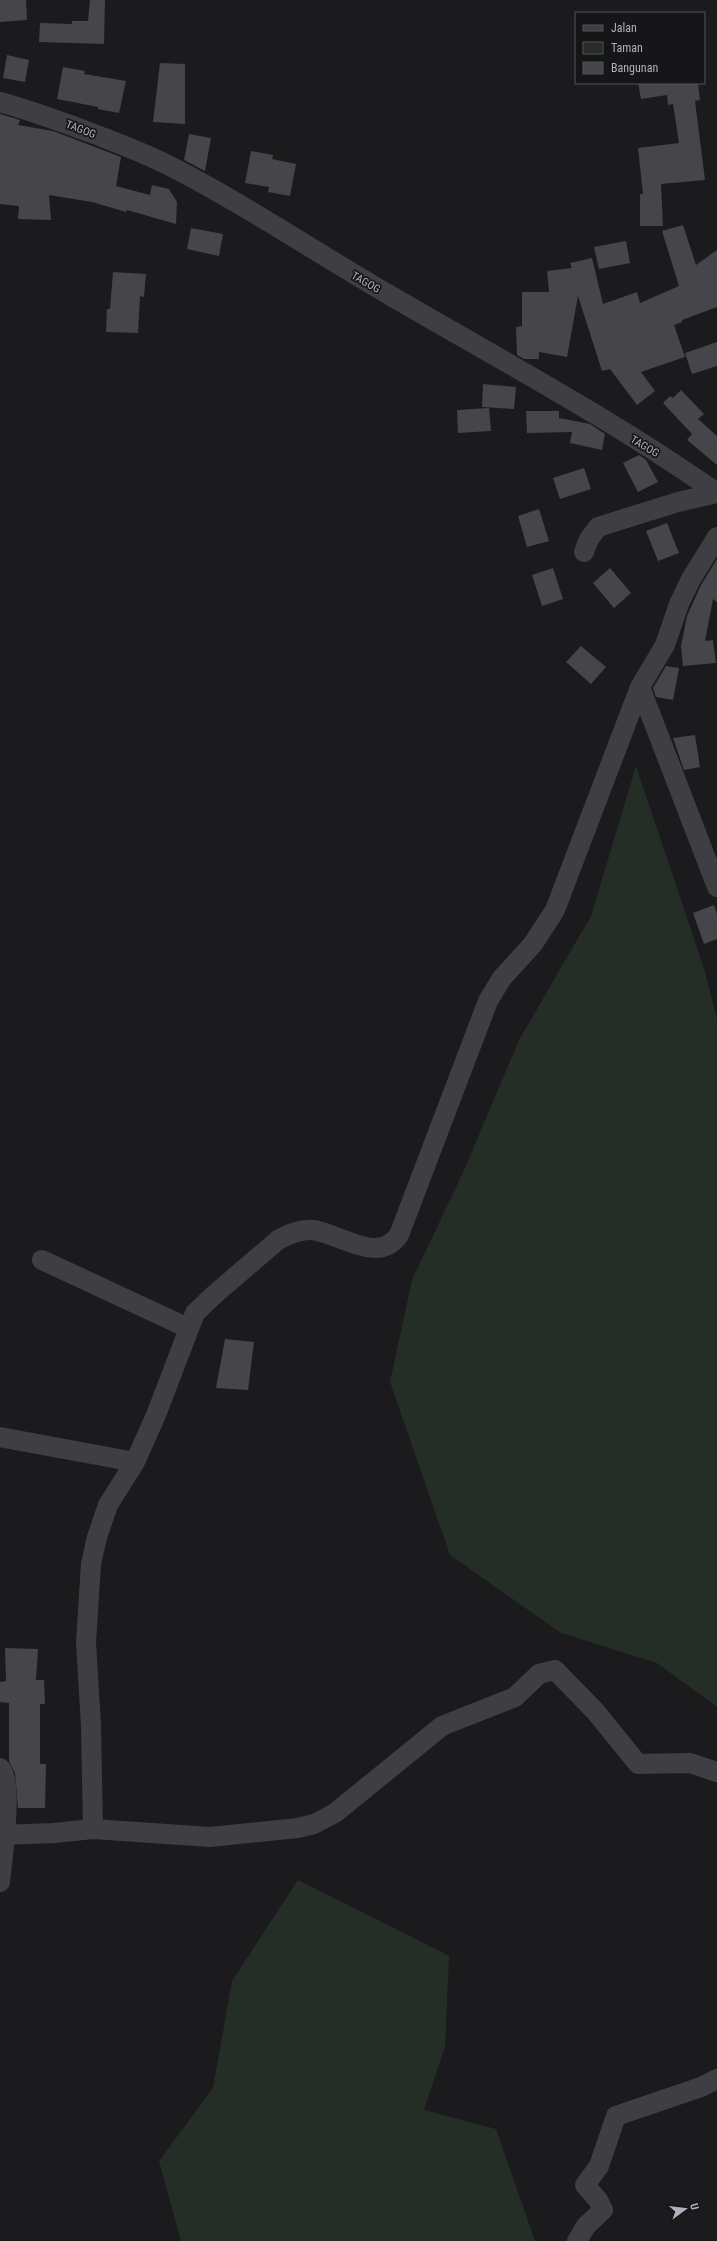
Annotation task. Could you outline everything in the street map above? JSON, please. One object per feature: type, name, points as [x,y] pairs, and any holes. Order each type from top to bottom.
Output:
[{"type":"street","name":"TAGOG","points":[[0,102],[36,112],[123,145],[164,163],[204,184],[344,269],[555,391],[684,469],[717,493]]},
{"type":"street","points":[[584,552],[589,539],[598,527],[678,502],[717,493]]},
{"type":"street","points":[[93,1829],[91,1726],[86,1642],[91,1564],[108,1505],[135,1462],[156,1415],[188,1328],[202,1305],[278,1240],[288,1235],[314,1230],[376,1249],[389,1246],[396,1239],[488,1001],[502,978],[533,944],[555,910],[640,687],[665,645],[679,604],[691,579],[717,536]]},
{"type":"street","points":[[640,687],[717,887]]},
{"type":"street","points":[[42,1260],[188,1328]]},
{"type":"street","points":[[0,1436],[135,1462]]},
{"type":"street","points":[[3,1835],[54,1833],[93,1829],[210,1837],[298,1828],[314,1824],[335,1813],[442,1726],[515,1697],[538,1674],[554,1670],[595,1711],[638,1764],[690,1763],[717,1772]]},
{"type":"street","points":[[0,1768],[4,1772],[6,1778],[0,1882]]},
{"type":"street","points":[[577,2241],[586,2226],[602,2210],[598,2200],[585,2185],[599,2166],[616,2116],[701,2088],[717,2079]]},
{"type":"green space","points":[[636,766],[705,972],[717,1019],[717,1707],[657,1663],[561,1633],[450,1555],[390,1382],[412,1280],[465,1168],[519,1040],[591,916]]},
{"type":"green space","points":[[298,1880],[449,1956],[445,2047],[424,2110],[496,2129],[535,2241],[181,2241],[159,2161],[213,2088],[232,1981]]},
{"type":"building","points":[[0,0],[26,0],[27,20],[0,22]]},
{"type":"building","points":[[90,0],[105,0],[104,44],[39,42],[40,23],[72,24],[72,21],[88,21]]},
{"type":"building","points":[[7,55],[29,60],[25,82],[3,78]]},
{"type":"building","points":[[160,63],[185,64],[185,124],[153,122]]},
{"type":"building","points":[[63,67],[85,71],[84,74],[126,81],[119,113],[98,109],[98,107],[57,99]]},
{"type":"building","points":[[638,84],[698,84],[700,100],[695,101],[705,180],[661,184],[663,226],[640,226],[640,194],[643,194],[638,148],[679,143],[673,104],[668,105],[667,95],[641,99]]},
{"type":"building","points":[[0,114],[20,120],[18,125],[53,131],[121,157],[116,186],[150,195],[152,185],[169,189],[177,202],[176,224],[92,202],[49,195],[51,220],[18,219],[19,206],[0,204]]},
{"type":"building","points":[[189,134],[211,138],[205,171],[184,160]]},
{"type":"building","points":[[251,151],[273,155],[272,159],[296,164],[290,196],[268,192],[269,187],[245,183]]},
{"type":"building","points":[[683,225],[696,265],[717,250],[717,307],[682,320],[682,322],[674,325],[685,357],[641,372],[655,391],[637,405],[610,369],[602,371],[578,296],[567,357],[539,352],[539,359],[524,359],[517,355],[516,327],[522,326],[522,292],[549,292],[547,271],[572,268],[570,263],[592,258],[603,304],[637,292],[640,303],[679,286],[662,231]]},
{"type":"building","points":[[191,228],[223,234],[219,256],[187,249]]},
{"type":"building","points":[[626,241],[630,263],[599,269],[594,247]]},
{"type":"building","points":[[113,272],[146,274],[144,297],[140,296],[138,333],[106,332],[107,309],[110,309]]},
{"type":"building","points":[[717,342],[717,366],[692,374],[685,353]]},
{"type":"building","points":[[483,384],[516,387],[514,409],[482,407]]},
{"type":"building","points":[[681,390],[704,414],[698,419],[717,436],[717,465],[687,440],[692,434],[663,403],[670,396],[673,398]]},
{"type":"building","points":[[489,408],[491,431],[458,433],[457,410]]},
{"type":"building","points":[[526,411],[559,411],[559,418],[590,424],[605,434],[602,450],[570,443],[572,432],[527,433]]},
{"type":"building","points":[[639,455],[646,460],[658,482],[638,492],[623,463]]},
{"type":"building","points":[[584,468],[591,489],[560,499],[553,478]]},
{"type":"building","points":[[539,509],[549,541],[527,547],[518,516]]},
{"type":"building","points":[[667,523],[679,553],[658,561],[646,531]]},
{"type":"building","points":[[717,559],[717,602],[713,599],[705,641],[713,640],[716,663],[683,666],[681,646],[687,616],[701,585]]},
{"type":"building","points":[[553,568],[563,599],[542,606],[532,575]]},
{"type":"building","points":[[610,568],[631,593],[614,608],[593,583]]},
{"type":"building","points":[[581,646],[606,667],[591,684],[566,662]]},
{"type":"building","points":[[666,666],[679,668],[673,700],[656,697],[653,688]]},
{"type":"building","points":[[695,735],[700,767],[684,770],[673,738]]},
{"type":"building","points":[[714,905],[717,914],[717,939],[704,944],[693,913]]},
{"type":"building","points":[[225,1339],[254,1342],[248,1390],[216,1388]]},
{"type":"building","points":[[5,1648],[38,1649],[36,1680],[44,1680],[45,1704],[40,1704],[40,1764],[46,1764],[45,1808],[18,1808],[15,1773],[9,1761],[9,1703],[0,1702],[0,1682],[6,1681]]}]
